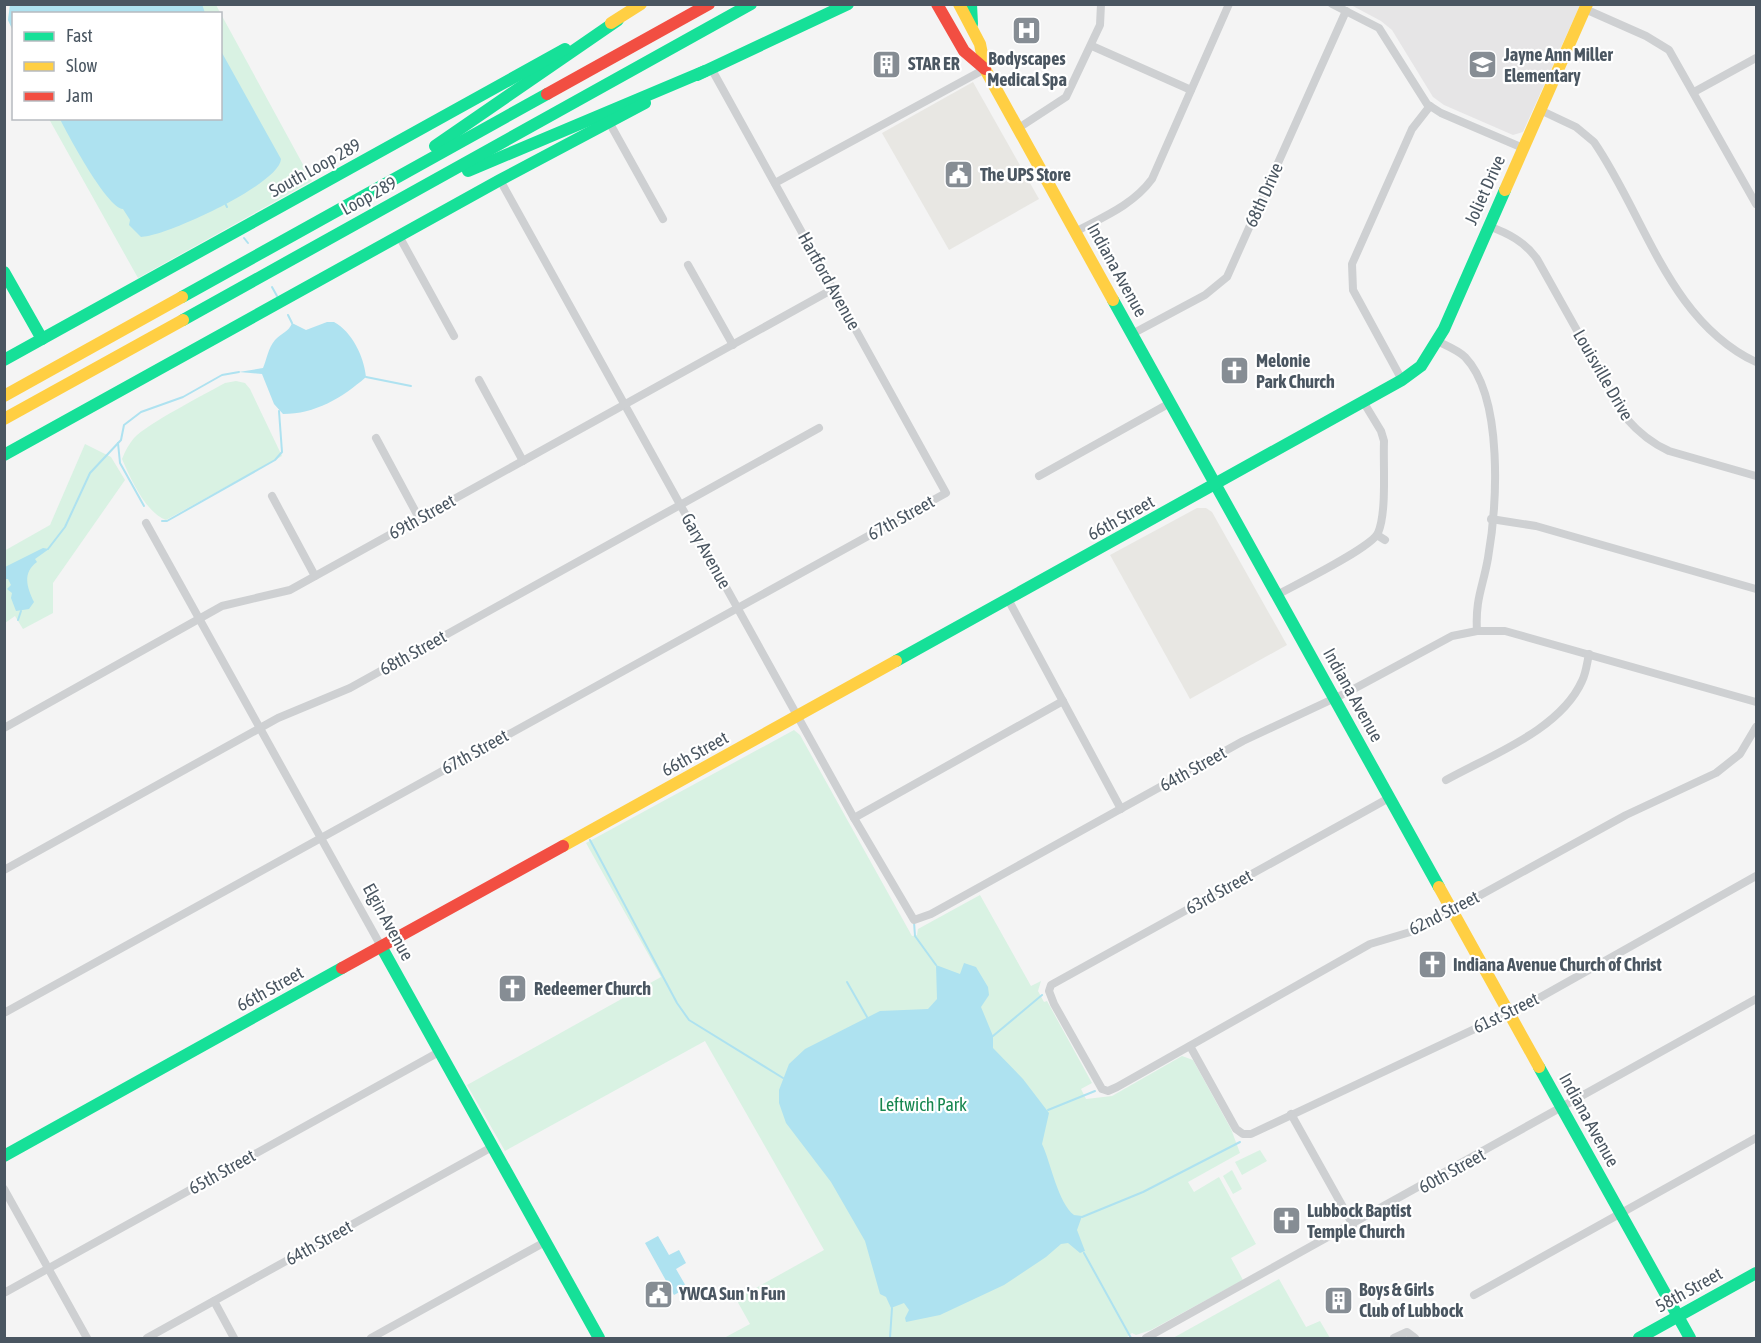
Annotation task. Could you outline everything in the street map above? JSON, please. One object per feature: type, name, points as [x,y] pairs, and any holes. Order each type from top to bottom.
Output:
[{"type":"main road","name":"South Loop 289","points":[[4,360],[618,20],[641,4]]},
{"type":"main road","name":"Loop 289","points":[[4,396],[709,4]]},
{"type":"main road","name":"Loop 289","points":[[4,419],[751,4]]},
{"type":"main road","points":[[4,455],[500,180],[708,70],[848,4]]},
{"type":"main road","name":"Indiana Avenue","points":[[959,4],[980,44],[985,69],[1017,129],[1690,1338]]},
{"type":"main road","points":[[971,4],[972,29]]},
{"type":"main road","name":"Indiana Avenue","points":[[937,6],[964,51],[985,69]]},
{"type":"main road","name":"Joliet Drive","points":[[1402,380],[1421,366],[1437,341],[1586,7]]},
{"type":"main road","points":[[277,244],[489,111],[618,20]]},
{"type":"main road","points":[[412,193],[708,70]]},
{"type":"main road","points":[[4,272],[42,339]]},
{"type":"main road","name":"66th Street","points":[[4,1156],[1009,601],[1402,380]]},
{"type":"main road","name":"Elgin Avenue","points":[[382,948],[598,1338]]},
{"type":"main road","name":"58th Street","points":[[1639,1338],[1756,1273]]},
{"type":"street","points":[[1017,129],[1066,98],[1092,46],[1102,17],[1101,4]]},
{"type":"street","points":[[1075,232],[1127,204],[1152,179],[1229,4]]},
{"type":"street","points":[[1332,4],[1379,28],[1430,106],[1441,113],[1523,148]]},
{"type":"street","points":[[1586,7],[1660,43],[1678,63],[1756,204]]},
{"type":"street","name":"68th Drive","points":[[1132,334],[1205,295],[1227,277],[1346,11]]},
{"type":"street","points":[[1092,46],[1191,90]]},
{"type":"street","points":[[1694,92],[1756,58]]},
{"type":"street","points":[[775,183],[985,69]]},
{"type":"street","name":"Hartford Avenue","points":[[708,70],[775,183],[946,493]]},
{"type":"street","points":[[1402,380],[1353,290],[1350,277],[1352,264],[1412,129],[1430,106]]},
{"type":"street","points":[[1540,110],[1576,127],[1594,142],[1696,317],[1723,343],[1756,362]]},
{"type":"street","points":[[609,122],[663,219]]},
{"type":"street","name":"Gary Avenue","points":[[500,180],[854,819],[914,920]]},
{"type":"street","name":"Louisville Drive","points":[[1488,226],[1523,244],[1538,259],[1626,418],[1635,429],[1656,445],[1669,451],[1756,476]]},
{"type":"street","points":[[399,236],[454,336]]},
{"type":"street","points":[[688,265],[733,345]]},
{"type":"street","name":"69th Street","points":[[4,728],[233,602],[284,593],[833,289]]},
{"type":"street","points":[[1437,341],[1467,359],[1485,397],[1493,430],[1495,447],[1488,561],[1476,607],[1477,630]]},
{"type":"street","points":[[479,380],[523,461]]},
{"type":"street","points":[[1039,476],[1170,403]]},
{"type":"street","points":[[1277,595],[1381,537],[1384,441],[1381,431],[1364,403]]},
{"type":"street","name":"68th Street","points":[[4,870],[290,712],[350,688],[819,428]]},
{"type":"street","points":[[375,438],[420,518]]},
{"type":"street","name":"67th Street","points":[[4,1013],[946,493]]},
{"type":"street","points":[[272,496],[315,576]]},
{"type":"street","points":[[1491,519],[1536,526],[1756,589]]},
{"type":"street","name":"Elgin Avenue","points":[[146,523],[382,948]]},
{"type":"street","points":[[1009,601],[1121,808]]},
{"type":"street","name":"64th Street","points":[[914,920],[931,914],[1243,741],[1334,698],[1452,636],[1477,630],[1505,631],[1756,702]]},
{"type":"street","points":[[1446,780],[1553,719],[1575,694],[1584,679],[1589,654]]},
{"type":"street","points":[[854,819],[1063,701]]},
{"type":"street","name":"62nd Street","points":[[1105,1090],[1117,1087],[1370,944],[1417,930],[1626,815],[1716,773],[1730,764],[1748,745],[1756,727]]},
{"type":"street","name":"63rd Street","points":[[1105,1090],[1097,1082],[1054,1004],[1050,988],[1065,976],[1389,798]]},
{"type":"street","name":"61st Street","points":[[1190,1046],[1236,1129],[1247,1134],[1508,1012],[1756,876]]},
{"type":"street","name":"60th Street","points":[[1146,1338],[1562,1109],[1756,999]]},
{"type":"street","name":"65th Street","points":[[4,1293],[439,1052]]},
{"type":"street","points":[[1291,1114],[1353,1225]]},
{"type":"street","points":[[1474,1295],[1756,1138]]},
{"type":"street","name":"64th Street","points":[[147,1338],[492,1147]]},
{"type":"street","points":[[4,1189],[87,1338]]},
{"type":"street","points":[[371,1338],[545,1242]]},
{"type":"street","points":[[214,1301],[234,1338]]},
{"type":"street","points":[[1394,1338],[1407,1332],[1415,1338]]},
{"type":"shaded area","name":"Jayne Ann Miller Elementary","points":[[1351,5],[1580,5],[1523,132],[1513,135],[1444,105],[1433,97],[1392,30],[1381,21]]},
{"type":"shaded area","points":[[973,82],[1039,199],[949,250],[882,133]]},
{"type":"shaded area","points":[[1197,508],[1206,508],[1212,512],[1287,645],[1190,699],[1110,555]]},
{"type":"green space","points":[[10,4],[216,5],[220,12],[12,12],[12,29],[8,20]]},
{"type":"green space","points":[[222,16],[312,181],[138,278],[50,120],[222,120]]},
{"type":"green space","points":[[236,381],[245,383],[250,389],[282,456],[166,520],[158,516],[145,502],[130,476],[122,459],[126,450],[134,438],[151,425],[225,383]]},
{"type":"green space","points":[[85,444],[111,457],[125,480],[53,583],[53,613],[23,629],[15,616],[5,623],[4,551],[50,525]]},
{"type":"green space","name":"Leftwich Park","points":[[794,730],[800,735],[912,936],[917,935],[918,929],[980,895],[1031,986],[1041,981],[1038,991],[1044,1002],[1047,1001],[1092,1083],[1081,1089],[1086,1099],[1112,1096],[1182,1056],[1193,1060],[1231,1129],[1240,1153],[1188,1182],[1194,1192],[1219,1177],[1256,1244],[1231,1258],[1243,1280],[1151,1330],[1136,1335],[1132,1333],[1126,1338],[724,1338],[750,1324],[736,1299],[824,1250],[705,1041],[505,1151],[467,1085],[661,977],[586,843]]},
{"type":"green space","points":[[1260,1150],[1267,1161],[1242,1175],[1235,1162]]},
{"type":"green space","points":[[1232,1170],[1242,1189],[1233,1194],[1223,1176]]},
{"type":"green space","points":[[1279,1279],[1306,1327],[1320,1321],[1330,1338],[1173,1338]]},
{"type":"water","points":[[202,4],[205,12],[12,12],[12,29],[8,20],[10,5]]},
{"type":"water","points":[[222,53],[281,159],[276,170],[243,195],[196,219],[154,235],[141,237],[129,225],[130,220],[123,209],[116,206],[98,184],[61,120],[222,120]]},
{"type":"water","points":[[327,322],[334,322],[352,338],[363,361],[366,377],[338,398],[317,408],[283,414],[274,404],[262,374],[239,372],[263,368],[273,343],[292,323],[306,330]]},
{"type":"water","points":[[43,548],[49,549],[35,559],[37,562],[29,571],[27,581],[34,602],[29,609],[16,611],[11,598],[12,593],[7,589],[11,585],[8,579],[5,579],[5,567]]},
{"type":"water","points":[[964,963],[976,967],[988,987],[989,995],[981,1007],[993,1036],[993,1048],[1023,1079],[1049,1113],[1042,1144],[1064,1202],[1074,1215],[1082,1216],[1077,1230],[1085,1251],[1080,1253],[1068,1243],[1061,1244],[1004,1285],[940,1315],[906,1322],[905,1318],[909,1310],[904,1303],[891,1308],[886,1297],[880,1294],[865,1241],[831,1182],[786,1123],[779,1103],[779,1090],[789,1064],[805,1049],[880,1011],[928,1009],[937,999],[936,965],[960,974]]},
{"type":"water","points":[[658,1236],[669,1255],[679,1250],[686,1263],[676,1269],[687,1288],[674,1295],[645,1243]]},
{"type":"waterway","points":[[225,203],[227,207]]},
{"type":"waterway","points":[[244,238],[248,243]]},
{"type":"waterway","points":[[272,287],[277,296]]},
{"type":"waterway","points":[[288,315],[292,323]]},
{"type":"waterway","points":[[48,549],[65,527],[90,473],[121,440],[124,425],[141,412],[183,397],[222,375],[239,372]]},
{"type":"waterway","points":[[366,377],[411,386]]},
{"type":"waterway","points":[[162,521],[167,521],[275,460],[282,452],[279,411]]},
{"type":"waterway","points":[[118,443],[120,463],[144,506]]},
{"type":"waterway","points":[[18,620],[21,611]]},
{"type":"waterway","points":[[590,840],[677,1003],[689,1020],[783,1078]]},
{"type":"waterway","points":[[914,922],[915,936],[936,965]]},
{"type":"waterway","points":[[847,982],[867,1017]]},
{"type":"waterway","points":[[993,1036],[1042,995]]},
{"type":"waterway","points":[[1048,1110],[1095,1091]]},
{"type":"waterway","points":[[1082,1217],[1143,1192],[1240,1142]]},
{"type":"waterway","points":[[1084,1253],[1131,1338]]},
{"type":"waterway","points":[[890,1338],[892,1308]]},
{"type":"traffic: fast","points":[[183,320],[751,4]]},
{"type":"traffic: fast","points":[[697,75],[848,4]]},
{"type":"traffic: fast","points":[[971,4],[972,24]]},
{"type":"traffic: fast","points":[[435,146],[618,20]]},
{"type":"traffic: fast","points":[[4,360],[565,49]]},
{"type":"traffic: fast","points":[[468,171],[705,71]]},
{"type":"traffic: fast","points":[[182,297],[547,94]]},
{"type":"traffic: fast","points":[[4,455],[500,180],[645,103]]},
{"type":"traffic: fast","points":[[896,661],[1402,380],[1421,366],[1444,329],[1505,190]]},
{"type":"traffic: fast","points":[[4,272],[42,339]]},
{"type":"traffic: fast","points":[[1113,300],[1439,887]]},
{"type":"traffic: fast","points":[[382,948],[599,1338]]},
{"type":"traffic: fast","points":[[4,1156],[342,968]]},
{"type":"traffic: fast","points":[[1539,1067],[1690,1338]]},
{"type":"traffic: fast","points":[[1639,1338],[1756,1273]]},
{"type":"traffic: slow","points":[[611,23],[641,4]]},
{"type":"traffic: slow","points":[[959,4],[980,44],[985,69],[1113,300]]},
{"type":"traffic: slow","points":[[1505,190],[1587,4]]},
{"type":"traffic: slow","points":[[4,396],[182,297]]},
{"type":"traffic: slow","points":[[4,419],[183,320]]},
{"type":"traffic: slow","points":[[563,846],[896,661]]},
{"type":"traffic: slow","points":[[1439,887],[1539,1067]]},
{"type":"traffic: jam","points":[[547,94],[709,4]]},
{"type":"traffic: jam","points":[[937,4],[964,51],[985,69]]},
{"type":"traffic: jam","points":[[342,968],[563,846]]},
{"type":"place","name":"Bodyscapes Medical Spa","points":[[1027,30]]},
{"type":"place","name":"STAR ER","points":[[887,64]]},
{"type":"place","name":"Jayne Ann Miller Elementary","points":[[1483,65]]},
{"type":"place","name":"The UPS Store","points":[[959,175]]},
{"type":"place","name":"Melonie Park Church","points":[[1235,371]]},
{"type":"place","name":"Indiana Avenue Church of Christ","points":[[1432,965]]},
{"type":"place","name":"Redeemer Church","points":[[513,989]]},
{"type":"place","name":"Lubbock Baptist Temple Church","points":[[1286,1221]]},
{"type":"place","name":"YWCA Sun 'n Fun","points":[[658,1294]]},
{"type":"place","name":"Boys & Girls Club of Lubbock","points":[[1338,1300]]}]
